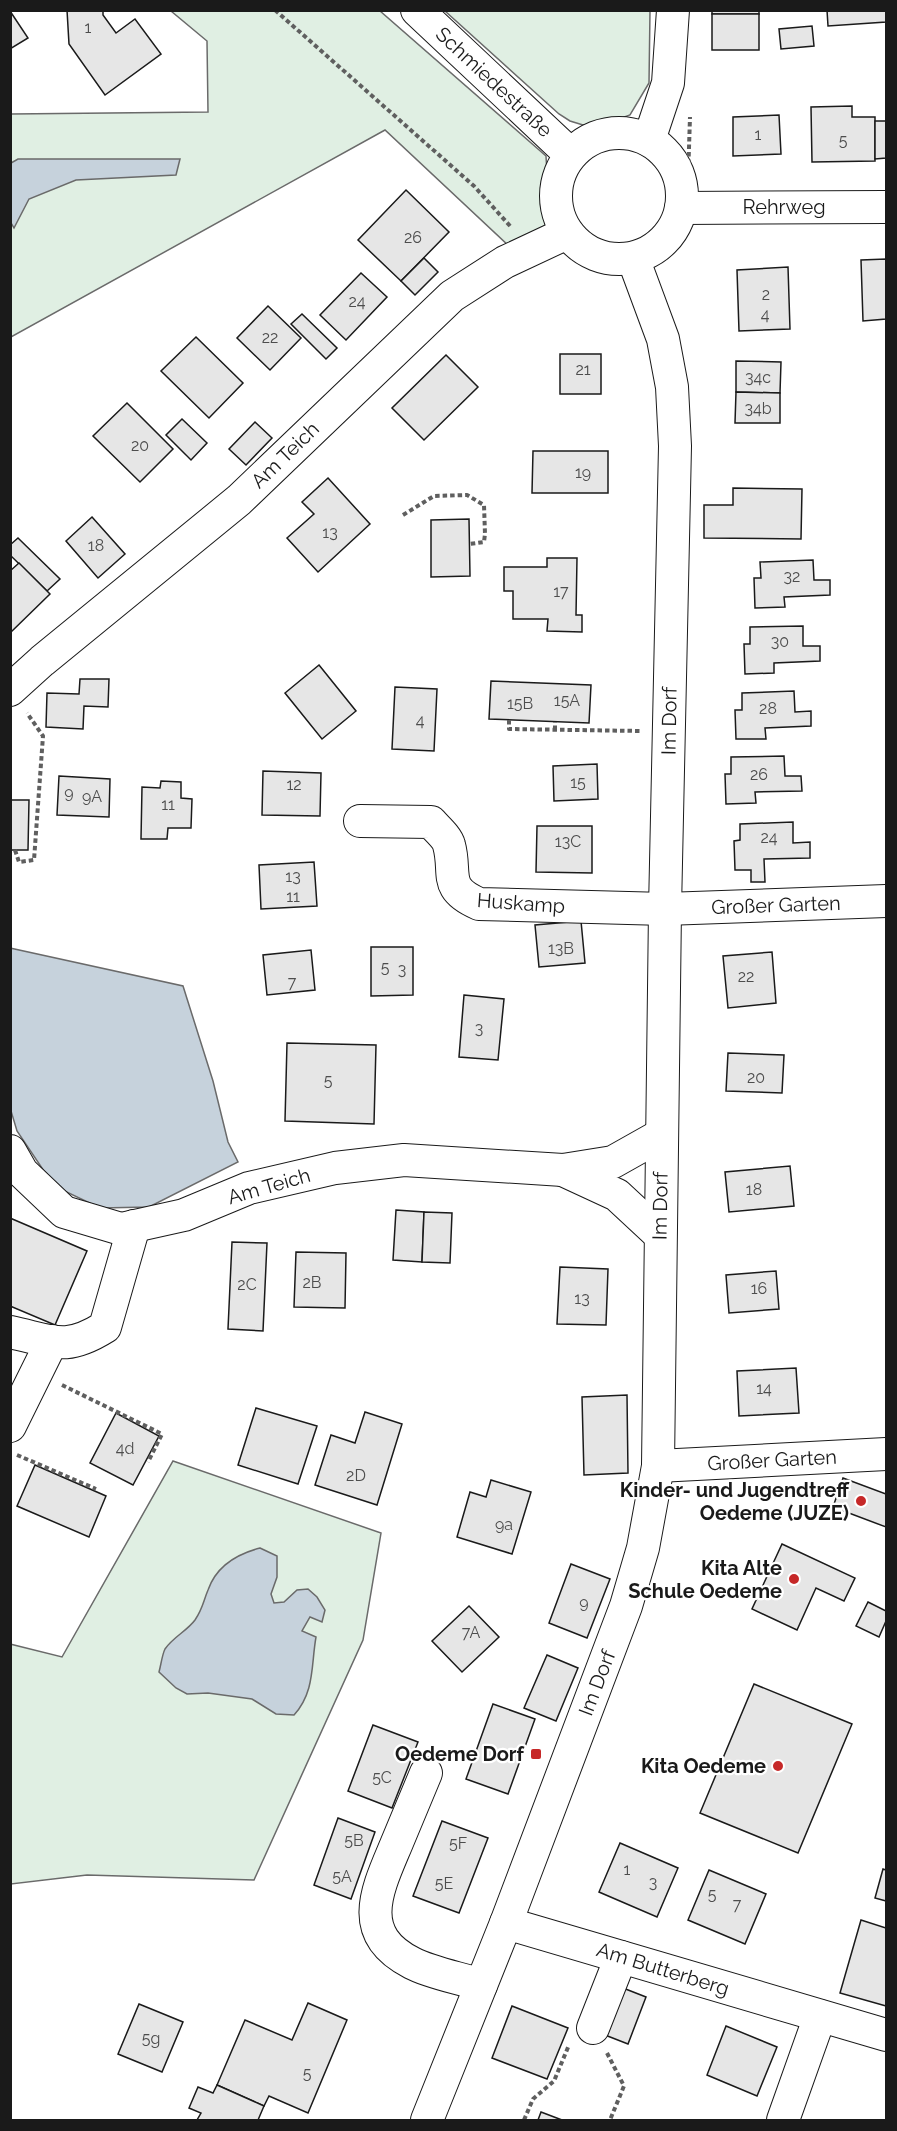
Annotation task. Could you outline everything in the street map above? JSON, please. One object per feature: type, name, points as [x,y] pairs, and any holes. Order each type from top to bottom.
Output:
[{"type":"street","name":"Schmiedestraße","points":[[417,10],[570,154]]},
{"type":"street","points":[[649,140],[668,83],[673,10]]},
{"type":"street","points":[[607,133],[629,133],[649,140],[670,157],[681,182],[681,208],[675,225],[664,240],[650,251],[633,258],[608,259],[585,250],[567,234],[557,214],[555,193],[559,172],[570,154],[587,141],[607,133]]},
{"type":"street","name":"Rehrweg","points":[[681,208],[886,207]]},
{"type":"street","name":"Am Teich","points":[[17,699],[42,661],[239,500],[452,296],[505,262],[567,234]]},
{"type":"street","name":"Im Dorf","points":[[427,2121],[506,1923],[626,1606],[643,1548],[658,1466],[661,1135],[675,446],[672,387],[663,339],[633,258]]},
{"type":"street","name":"Huskamp","points":[[360,821],[431,822],[449,843],[452,877],[463,897],[479,904],[665,909]]},
{"type":"street","name":"Großer Garten","points":[[665,909],[886,901]]},
{"type":"street","name":"Am Teich","points":[[10,1151],[22,1172],[64,1212],[121,1229],[184,1215],[249,1188],[335,1168],[404,1160],[562,1170],[613,1162],[661,1135]]},
{"type":"street","name":"Am Teich","points":[[562,1170],[616,1196],[660,1234]]},
{"type":"street","points":[[10,1332],[63,1344],[86,1339],[105,1327],[134,1226]]},
{"type":"street","points":[[10,1426],[52,1341]]},
{"type":"street","name":"Großer Garten","points":[[658,1466],[886,1454]]},
{"type":"street","points":[[426,1773],[379,1885],[374,1908],[376,1926],[382,1939],[391,1949],[412,1963],[481,1985]]},
{"type":"street","name":"Am Butterberg","points":[[506,1923],[886,2035]]},
{"type":"street","points":[[593,2028],[621,1957]]},
{"type":"street","points":[[783,2121],[820,2016]]},
{"type":"path","points":[[275,10],[474,186],[532,250]]},
{"type":"path","points":[[681,208],[688,184],[690,116]]},
{"type":"path","points":[[403,515],[434,496],[467,495],[484,505],[484,543],[469,544]]},
{"type":"path","points":[[15,850],[19,862],[34,861],[43,736],[17,699]]},
{"type":"path","points":[[508,720],[509,729],[669,731]]},
{"type":"path","points":[[555,722],[555,730]]},
{"type":"path","points":[[37,1372],[162,1434],[148,1462]]},
{"type":"path","points":[[10,1452],[96,1488]]},
{"type":"path","points":[[524,2121],[533,2099],[554,2081],[575,2033],[593,2028],[624,2086],[610,2121]]},
{"type":"green space","points":[[171,11],[380,11],[546,156],[550,224],[509,246],[385,130],[11,337],[11,114],[208,112],[207,41]]},
{"type":"green space","points":[[445,11],[650,11],[649,83],[630,115],[608,123],[583,125],[570,121],[559,114]]},
{"type":"green space","points":[[173,1461],[381,1533],[363,1640],[254,1880],[87,1875],[11,1884],[10,1644],[62,1657]]},
{"type":"shaded area","points":[[18,159],[180,159],[176,175],[76,180],[29,199],[14,228],[10,221],[11,163]]},
{"type":"shaded area","points":[[10,948],[183,986],[213,1081],[228,1142],[238,1162],[149,1207],[100,1208],[54,1186],[17,1131],[11,1111]]},
{"type":"shaded area","points":[[260,1548],[277,1556],[277,1577],[271,1594],[274,1603],[284,1602],[297,1590],[308,1589],[317,1597],[325,1610],[322,1622],[310,1617],[302,1631],[316,1637],[309,1688],[294,1715],[276,1714],[252,1699],[208,1693],[187,1694],[176,1688],[159,1672],[165,1649],[195,1620],[216,1575],[236,1558]]},
{"type":"building","points":[[67,10],[103,10],[103,15],[116,33],[135,19],[161,54],[105,95],[69,44]]},
{"type":"building","points":[[712,10],[759,10],[759,14],[712,14]]},
{"type":"building","points":[[827,10],[886,10],[886,22],[828,26]]},
{"type":"building","points":[[10,11],[28,38],[10,49]]},
{"type":"building","points":[[712,14],[759,14],[759,50],[712,50]]},
{"type":"building","points":[[812,26],[814,46],[781,49],[779,29]]},
{"type":"building","points":[[852,106],[852,117],[875,117],[875,161],[812,162],[811,107]]},
{"type":"building","points":[[779,115],[781,154],[733,156],[733,117]]},
{"type":"building","points":[[875,121],[886,121],[886,158],[875,159]]},
{"type":"building","points":[[406,190],[449,232],[401,281],[358,240]]},
{"type":"building","points":[[424,258],[438,272],[415,295],[401,281]]},
{"type":"building","points":[[886,259],[886,319],[863,321],[861,260]]},
{"type":"building","points":[[788,267],[790,329],[739,331],[737,270]]},
{"type":"building","points":[[361,273],[387,297],[346,340],[320,315]]},
{"type":"building","points":[[268,306],[301,338],[270,370],[237,338]]},
{"type":"building","points":[[302,314],[337,348],[326,359],[291,324]]},
{"type":"building","points":[[196,337],[243,383],[209,418],[161,371]]},
{"type":"building","points":[[560,354],[601,354],[601,394],[560,394]]},
{"type":"building","points":[[446,355],[478,387],[424,440],[392,408]]},
{"type":"building","points":[[736,361],[781,362],[780,393],[736,392]]},
{"type":"building","points":[[736,392],[780,393],[780,423],[735,423]]},
{"type":"building","points":[[127,403],[173,449],[140,482],[93,436]]},
{"type":"building","points":[[182,419],[207,443],[191,460],[166,435]]},
{"type":"building","points":[[255,422],[272,438],[246,465],[229,449]]},
{"type":"building","points":[[533,451],[608,451],[608,493],[532,493]]},
{"type":"building","points":[[328,478],[370,524],[318,572],[287,538],[314,514],[302,502]]},
{"type":"building","points":[[733,488],[802,489],[801,539],[704,538],[704,505],[733,505]]},
{"type":"building","points":[[92,517],[125,554],[98,578],[66,541]]},
{"type":"building","points":[[469,519],[470,576],[431,577],[431,520]]},
{"type":"building","points":[[18,538],[60,579],[47,591],[10,555],[10,545]]},
{"type":"building","points":[[547,558],[577,558],[576,615],[582,615],[582,632],[547,631],[548,619],[513,619],[513,591],[504,591],[504,567],[547,567]]},
{"type":"building","points":[[813,560],[814,580],[830,580],[830,595],[784,597],[785,607],[755,608],[754,578],[761,578],[760,562]]},
{"type":"building","points":[[19,563],[50,594],[10,633],[10,571]]},
{"type":"building","points":[[803,626],[803,646],[820,646],[820,661],[774,663],[774,673],[745,674],[744,644],[750,644],[750,627]]},
{"type":"building","points":[[319,665],[356,711],[322,739],[285,693]]},
{"type":"building","points":[[80,679],[109,679],[108,707],[84,706],[83,729],[46,727],[47,693],[79,694]]},
{"type":"building","points":[[491,681],[591,685],[589,723],[489,719]]},
{"type":"building","points":[[395,687],[437,689],[434,751],[392,749]]},
{"type":"building","points":[[794,691],[795,712],[811,711],[811,726],[765,728],[766,739],[736,739],[735,710],[742,710],[742,693]]},
{"type":"building","points":[[784,756],[785,776],[801,776],[802,791],[755,792],[756,803],[726,804],[725,774],[731,774],[731,757]]},
{"type":"building","points":[[597,764],[598,799],[554,801],[553,766]]},
{"type":"building","points":[[263,771],[321,773],[320,816],[262,815]]},
{"type":"building","points":[[59,776],[110,779],[109,817],[57,815]]},
{"type":"building","points":[[161,781],[181,782],[181,798],[192,799],[191,828],[168,828],[167,839],[141,839],[142,787],[160,788]]},
{"type":"building","points":[[10,800],[29,800],[28,850],[10,850]]},
{"type":"building","points":[[793,822],[793,843],[810,842],[810,858],[764,859],[765,882],[751,882],[751,870],[735,870],[734,841],[740,840],[740,824]]},
{"type":"building","points":[[537,826],[592,826],[592,873],[536,872]]},
{"type":"building","points":[[314,862],[317,906],[261,909],[259,865]]},
{"type":"building","points":[[581,921],[585,963],[539,967],[535,925]]},
{"type":"building","points":[[371,947],[413,947],[413,995],[371,996]]},
{"type":"building","points":[[311,950],[315,990],[267,995],[263,955]]},
{"type":"building","points":[[772,952],[776,1003],[728,1008],[723,956]]},
{"type":"building","points":[[464,995],[504,999],[498,1060],[459,1057]]},
{"type":"building","points":[[287,1043],[376,1045],[374,1124],[285,1121]]},
{"type":"building","points":[[728,1053],[784,1055],[782,1093],[726,1091]]},
{"type":"building","points":[[790,1166],[794,1206],[729,1212],[725,1172]]},
{"type":"building","points":[[396,1210],[424,1212],[422,1262],[393,1260]]},
{"type":"building","points":[[424,1212],[452,1213],[450,1263],[422,1262]]},
{"type":"building","points":[[10,1218],[87,1251],[55,1325],[10,1306]]},
{"type":"building","points":[[232,1242],[267,1243],[263,1331],[228,1329]]},
{"type":"building","points":[[296,1252],[346,1253],[345,1308],[294,1307]]},
{"type":"building","points":[[560,1267],[608,1269],[606,1325],[557,1324]]},
{"type":"building","points":[[776,1271],[779,1309],[729,1313],[726,1275]]},
{"type":"building","points":[[796,1368],[799,1413],[739,1416],[737,1371]]},
{"type":"building","points":[[627,1395],[628,1473],[584,1475],[582,1397]]},
{"type":"building","points":[[256,1408],[317,1426],[298,1484],[238,1465]]},
{"type":"building","points":[[365,1412],[402,1424],[377,1505],[315,1485],[331,1435],[355,1443]]},
{"type":"building","points":[[116,1413],[159,1436],[133,1485],[90,1463]]},
{"type":"building","points":[[35,1465],[106,1496],[89,1537],[17,1506]]},
{"type":"building","name":"Kinder- und Jugendtreff Oedeme (JUZE)","points":[[843,1478],[886,1494],[886,1527],[833,1507]]},
{"type":"building","points":[[491,1480],[531,1492],[512,1554],[457,1537],[470,1492],[486,1497]]},
{"type":"building","points":[[782,1544],[855,1578],[844,1601],[816,1588],[797,1630],[752,1609]]},
{"type":"building","points":[[571,1564],[610,1579],[587,1638],[549,1623]]},
{"type":"building","points":[[868,1602],[886,1611],[886,1621],[879,1637],[856,1626]]},
{"type":"building","points":[[469,1606],[499,1637],[462,1672],[432,1641]]},
{"type":"building","points":[[547,1655],[578,1668],[556,1721],[524,1708]]},
{"type":"building","points":[[754,1684],[852,1724],[798,1853],[700,1813]]},
{"type":"building","points":[[493,1704],[535,1719],[508,1794],[466,1779]]},
{"type":"building","points":[[373,1725],[418,1742],[392,1808],[348,1791]]},
{"type":"building","points":[[338,1818],[375,1832],[351,1899],[314,1885]]},
{"type":"building","points":[[442,1821],[488,1838],[459,1913],[413,1896]]},
{"type":"building","points":[[620,1843],[678,1868],[657,1917],[599,1892]]},
{"type":"building","points":[[883,1869],[886,1870],[886,1901],[875,1898]]},
{"type":"building","points":[[709,1870],[766,1894],[745,1944],[688,1920]]},
{"type":"building","points":[[861,1920],[886,1928],[886,2006],[840,1993]]},
{"type":"building","points":[[623,1988],[646,1997],[628,2044],[605,2035]]},
{"type":"building","points":[[308,2003],[347,2020],[308,2113],[269,2096],[264,2106],[217,2085],[245,2020],[292,2040]]},
{"type":"building","points":[[139,2004],[183,2022],[162,2072],[118,2054]]},
{"type":"building","points":[[512,2006],[568,2028],[547,2079],[492,2058]]},
{"type":"building","points":[[726,2026],[777,2047],[757,2096],[707,2075]]},
{"type":"building","points":[[217,2085],[264,2106],[258,2120],[197,2120],[201,2113],[189,2108],[198,2087],[213,2093]]},
{"type":"building","points":[[541,2112],[562,2120],[538,2120]]},
{"type":"place","name":"Kinder- und Jugendtreff Oedeme (JUZE)","points":[[861,1501]]},
{"type":"place","name":"Kita Alte Schule Oedeme","points":[[794,1579]]},
{"type":"place","name":"Oedeme Dorf","points":[[536,1754]]},
{"type":"place","name":"Kita Oedeme","points":[[778,1766]]}]
